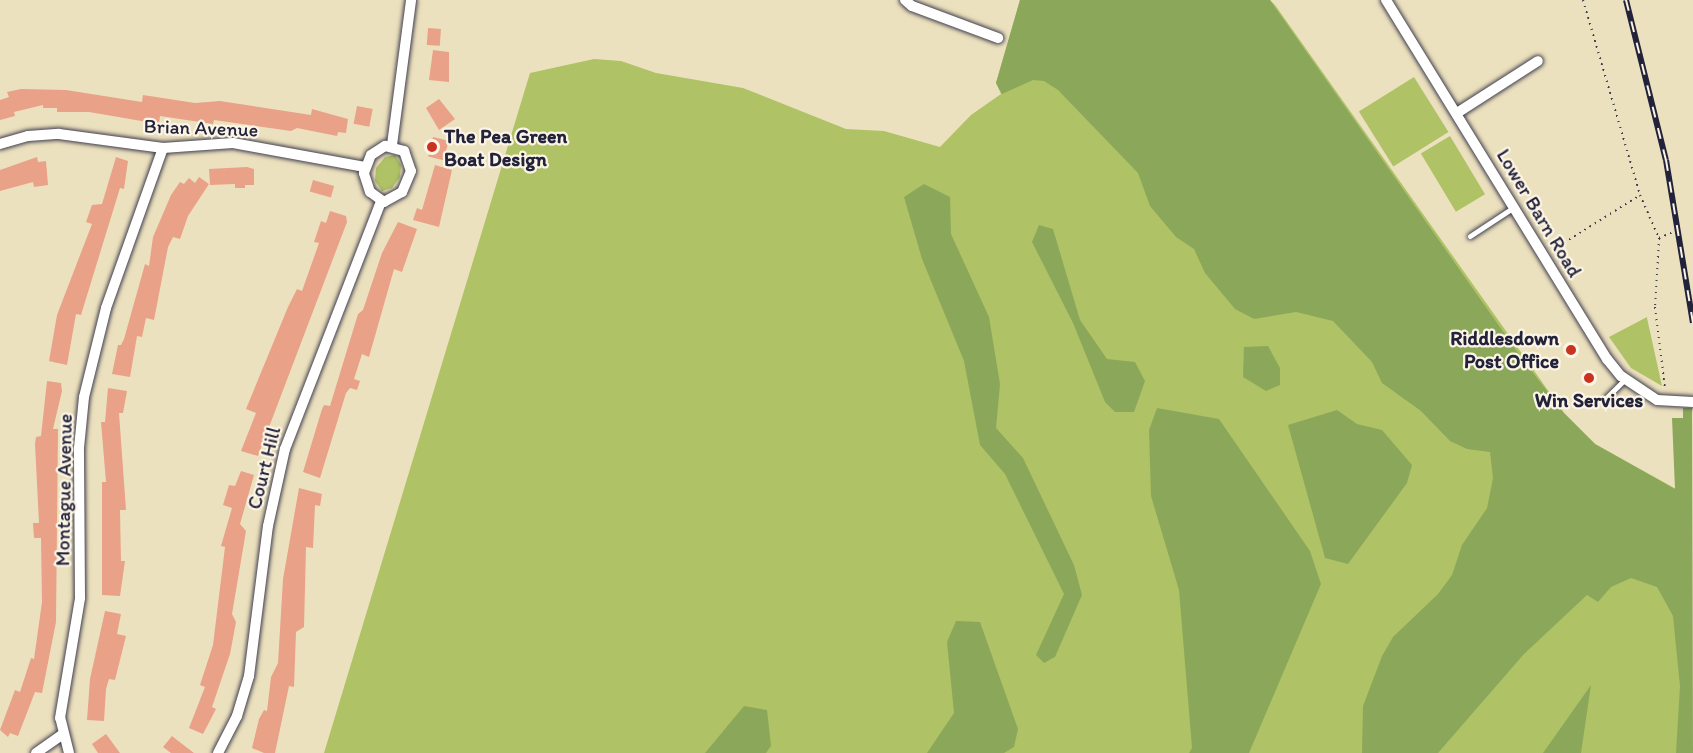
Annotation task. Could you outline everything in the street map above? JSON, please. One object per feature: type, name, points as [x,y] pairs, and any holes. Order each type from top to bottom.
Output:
[{"type":"street","points":[[392,146],[411,0]]},
{"type":"street","points":[[905,0],[912,6],[998,38]]},
{"type":"street","name":"Lower Barn Road","points":[[1386,0],[1607,359],[1625,379],[1643,393],[1667,403],[1693,402]]},
{"type":"street","points":[[1457,113],[1538,61]]},
{"type":"street","name":"Brian Avenue","points":[[0,144],[28,136],[66,134],[162,148],[242,144],[365,167]]},
{"type":"street","points":[[392,146],[407,155],[411,175],[398,196],[381,201],[368,189],[365,167],[377,150],[392,146]]},
{"type":"street","name":"Montague Avenue","points":[[69,753],[62,735],[61,714],[80,598],[79,448],[87,381],[111,293],[162,148]]},
{"type":"street","name":"Court Hill","points":[[218,753],[234,723],[247,686],[268,526],[289,437],[381,201]]},
{"type":"street","points":[[36,753],[62,735]]},
{"type":"lane","points":[[1470,236],[1515,207]]},
{"type":"lane","points":[[1606,398],[1625,379]]},
{"type":"path","points":[[1583,0],[1640,195],[1659,238],[1655,307],[1667,403]]},
{"type":"path","points":[[1544,255],[1640,195]]},
{"type":"path","points":[[1659,238],[1673,232]]},
{"type":"green space","points":[[1020,0],[1270,0],[1275,5],[1564,413],[1595,444],[1676,489],[1687,753],[324,753],[530,73],[594,59],[621,61],[656,73],[743,88],[846,129],[884,131],[940,147],[971,115],[1001,94],[996,83]]},
{"type":"green space","points":[[1020,0],[1270,0],[1521,357],[1564,413],[1595,444],[1675,489],[1672,418],[1683,418],[1683,408],[1692,408],[1693,753],[1676,753],[1680,686],[1673,616],[1657,587],[1631,578],[1611,587],[1598,602],[1587,595],[1524,654],[1438,753],[1362,753],[1363,706],[1382,656],[1393,637],[1438,594],[1452,575],[1462,545],[1487,508],[1493,478],[1490,452],[1467,449],[1450,441],[1421,411],[1382,383],[1372,362],[1333,321],[1296,312],[1254,319],[1235,309],[1205,273],[1194,249],[1176,237],[1150,206],[1138,173],[1058,90],[1044,81],[1033,80],[1002,94],[996,83]]},
{"type":"green space","points":[[1414,77],[1448,132],[1393,167],[1359,111]]},
{"type":"green space","points":[[1450,136],[1485,194],[1456,212],[1421,154]]},
{"type":"green space","points":[[395,155],[401,165],[400,177],[392,188],[382,191],[375,181],[376,168],[385,157]]},
{"type":"green space","points":[[924,184],[950,197],[951,234],[989,317],[1000,384],[996,428],[1023,458],[1074,565],[1082,595],[1055,657],[1044,663],[1036,655],[1064,594],[1005,474],[980,445],[964,361],[922,259],[904,197]]},
{"type":"green space","points":[[1039,225],[1053,229],[1080,320],[1107,359],[1135,362],[1145,381],[1134,412],[1115,412],[1105,402],[1073,323],[1032,242]]},
{"type":"green space","points":[[1647,317],[1662,386],[1631,368],[1609,337]]},
{"type":"green space","points":[[1268,346],[1280,368],[1280,385],[1266,391],[1243,377],[1244,347]]},
{"type":"green space","points":[[1157,408],[1219,419],[1310,551],[1321,584],[1249,753],[1189,753],[1192,748],[1179,590],[1151,496],[1149,430]]},
{"type":"green space","points":[[1337,410],[1357,424],[1382,430],[1412,465],[1407,483],[1348,564],[1325,558],[1288,425]]},
{"type":"green space","points":[[956,621],[980,622],[1018,729],[1014,747],[1004,753],[927,753],[954,713],[947,642]]},
{"type":"green space","points":[[1591,685],[1581,753],[1543,753]]},
{"type":"green space","points":[[744,706],[767,710],[771,746],[766,753],[705,753]]},
{"type":"building","points":[[428,28],[441,29],[440,46],[427,45]]},
{"type":"building","points":[[433,50],[449,52],[449,82],[429,80]]},
{"type":"building","points":[[21,89],[66,90],[142,102],[143,95],[195,103],[220,101],[311,115],[312,109],[348,119],[346,133],[338,132],[337,136],[297,128],[291,131],[214,120],[213,124],[160,116],[159,124],[89,112],[57,112],[57,108],[43,108],[43,105],[14,112],[15,116],[0,120],[0,100],[9,97],[7,92]]},
{"type":"building","points":[[439,99],[455,119],[439,130],[426,108]]},
{"type":"building","points":[[357,106],[373,109],[369,127],[354,124]]},
{"type":"building","points":[[433,137],[449,141],[444,160],[428,156]]},
{"type":"building","points":[[37,157],[38,162],[46,161],[48,185],[34,187],[33,182],[0,191],[0,170]]},
{"type":"building","points":[[116,157],[128,161],[124,189],[120,188],[81,315],[76,314],[67,365],[49,361],[57,315],[92,224],[86,222],[92,205],[102,204]]},
{"type":"building","points":[[435,165],[452,170],[439,227],[413,220],[417,208],[422,210]]},
{"type":"building","points":[[247,167],[254,169],[254,185],[235,188],[235,184],[210,185],[209,169]]},
{"type":"building","points":[[199,177],[209,184],[188,216],[180,239],[173,237],[168,247],[154,320],[146,318],[142,337],[137,336],[130,377],[112,374],[118,345],[121,345],[124,339],[145,264],[149,266],[153,237],[171,195],[180,182],[184,184],[189,178],[195,183]]},
{"type":"building","points":[[313,180],[334,186],[331,198],[310,192]]},
{"type":"building","points":[[330,211],[346,216],[347,222],[258,456],[241,451],[256,413],[246,409],[288,307],[297,289],[302,291],[319,243],[314,242],[321,221],[326,223]]},
{"type":"building","points":[[398,222],[417,229],[402,272],[394,269],[369,357],[362,354],[354,379],[360,381],[357,390],[350,388],[346,393],[320,478],[303,472],[322,409],[324,405],[330,406],[358,314],[363,310],[382,253]]},
{"type":"building","points":[[47,381],[61,383],[62,391],[53,429],[58,429],[56,622],[42,693],[35,692],[18,736],[10,733],[8,737],[0,730],[15,690],[20,692],[31,658],[34,659],[42,602],[41,538],[34,538],[33,523],[39,523],[35,444],[36,437],[41,436]]},
{"type":"building","points":[[108,388],[127,391],[123,413],[119,413],[126,510],[120,510],[121,561],[125,561],[120,596],[102,595],[102,482],[106,482],[101,422],[105,422]]},
{"type":"building","points":[[241,471],[254,475],[240,524],[246,531],[232,614],[236,622],[230,654],[212,707],[216,709],[203,734],[189,728],[205,687],[200,685],[213,645],[225,547],[221,546],[232,508],[223,505],[229,485],[235,486]]},
{"type":"building","points":[[299,488],[322,494],[320,506],[315,505],[313,548],[306,547],[304,627],[296,632],[294,687],[289,686],[275,753],[264,753],[252,748],[259,719],[264,710],[267,711],[271,677],[278,663],[283,579]]},
{"type":"building","points":[[105,611],[121,614],[117,634],[126,636],[115,680],[109,679],[106,689],[104,721],[87,720],[90,679]]},
{"type":"building","points":[[106,734],[120,753],[98,753],[92,744]]},
{"type":"building","points":[[172,736],[194,753],[171,753],[163,747]]},
{"type":"railway","points":[[1626,0],[1666,160],[1693,323]]},
{"type":"place","name":"The Pea Green Boat Design","points":[[432,147]]},
{"type":"place","name":"Riddlesdown Post Office","points":[[1571,350]]},
{"type":"place","name":"Win Services","points":[[1589,378]]}]
